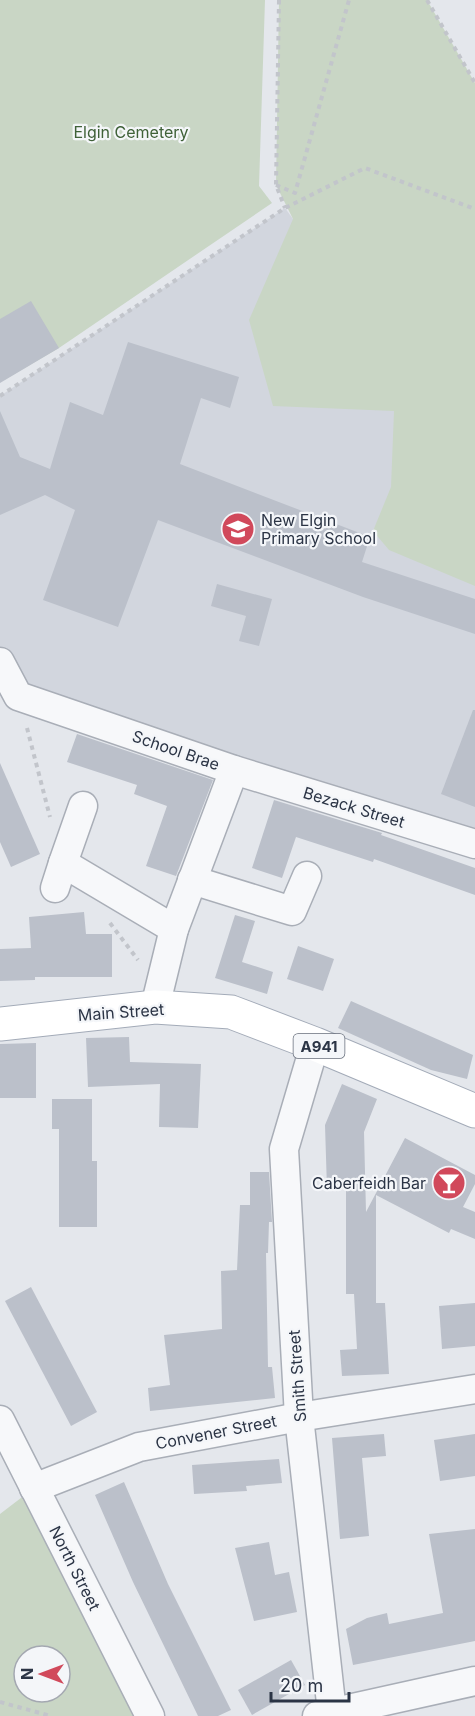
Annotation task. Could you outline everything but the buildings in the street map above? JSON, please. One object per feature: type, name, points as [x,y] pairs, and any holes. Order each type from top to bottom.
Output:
[{"type":"main road","name":"Main Street","points":[[0,1024],[155,1007],[231,1012],[315,1044],[475,1111]]},
{"type":"street","name":"School Brae","points":[[0,662],[18,696],[234,770],[174,929],[155,1007]]},
{"type":"street","name":"Bezack Street","points":[[234,770],[475,844]]},
{"type":"street","points":[[83,806],[59,876],[174,929]]},
{"type":"street","points":[[192,880],[292,911],[307,876]]},
{"type":"street","name":"Smith Street","points":[[315,1044],[284,1149],[299,1417],[324,1714]]},
{"type":"street","name":"Convener Street","points":[[34,1488],[139,1447],[299,1417],[475,1389]]},
{"type":"street","name":"North Street","points":[[0,1420],[150,1716]]},
{"type":"street","points":[[324,1714],[475,1681]]},
{"type":"path","points":[[279,0],[276,185],[285,208]]},
{"type":"path","points":[[276,185],[296,193],[349,0]]},
{"type":"path","points":[[427,0],[475,83]]},
{"type":"path","points":[[0,396],[285,208],[366,168],[475,209]]},
{"type":"path","points":[[0,1702],[51,1716]]},
{"type":"shaded area","name":"New Elgin Primary School","points":[[285,208],[293,219],[475,215],[475,844],[18,696],[0,662],[0,396]]},
{"type":"green space","name":"Elgin Cemetery","points":[[0,0],[265,0],[259,186],[272,203],[59,348],[4,380],[0,373]]},
{"type":"green space","points":[[279,0],[427,0],[475,83],[475,586],[389,550],[373,531],[391,487],[394,411],[273,406],[249,320],[293,219],[276,185]]},
{"type":"green space","points":[[34,1488],[150,1716],[0,1716],[0,1514]]},
{"type":"place","name":"New Elgin Primary School","points":[[238,529]]},
{"type":"place","name":"Caberfeidh Bar","points":[[449,1183]]}]
